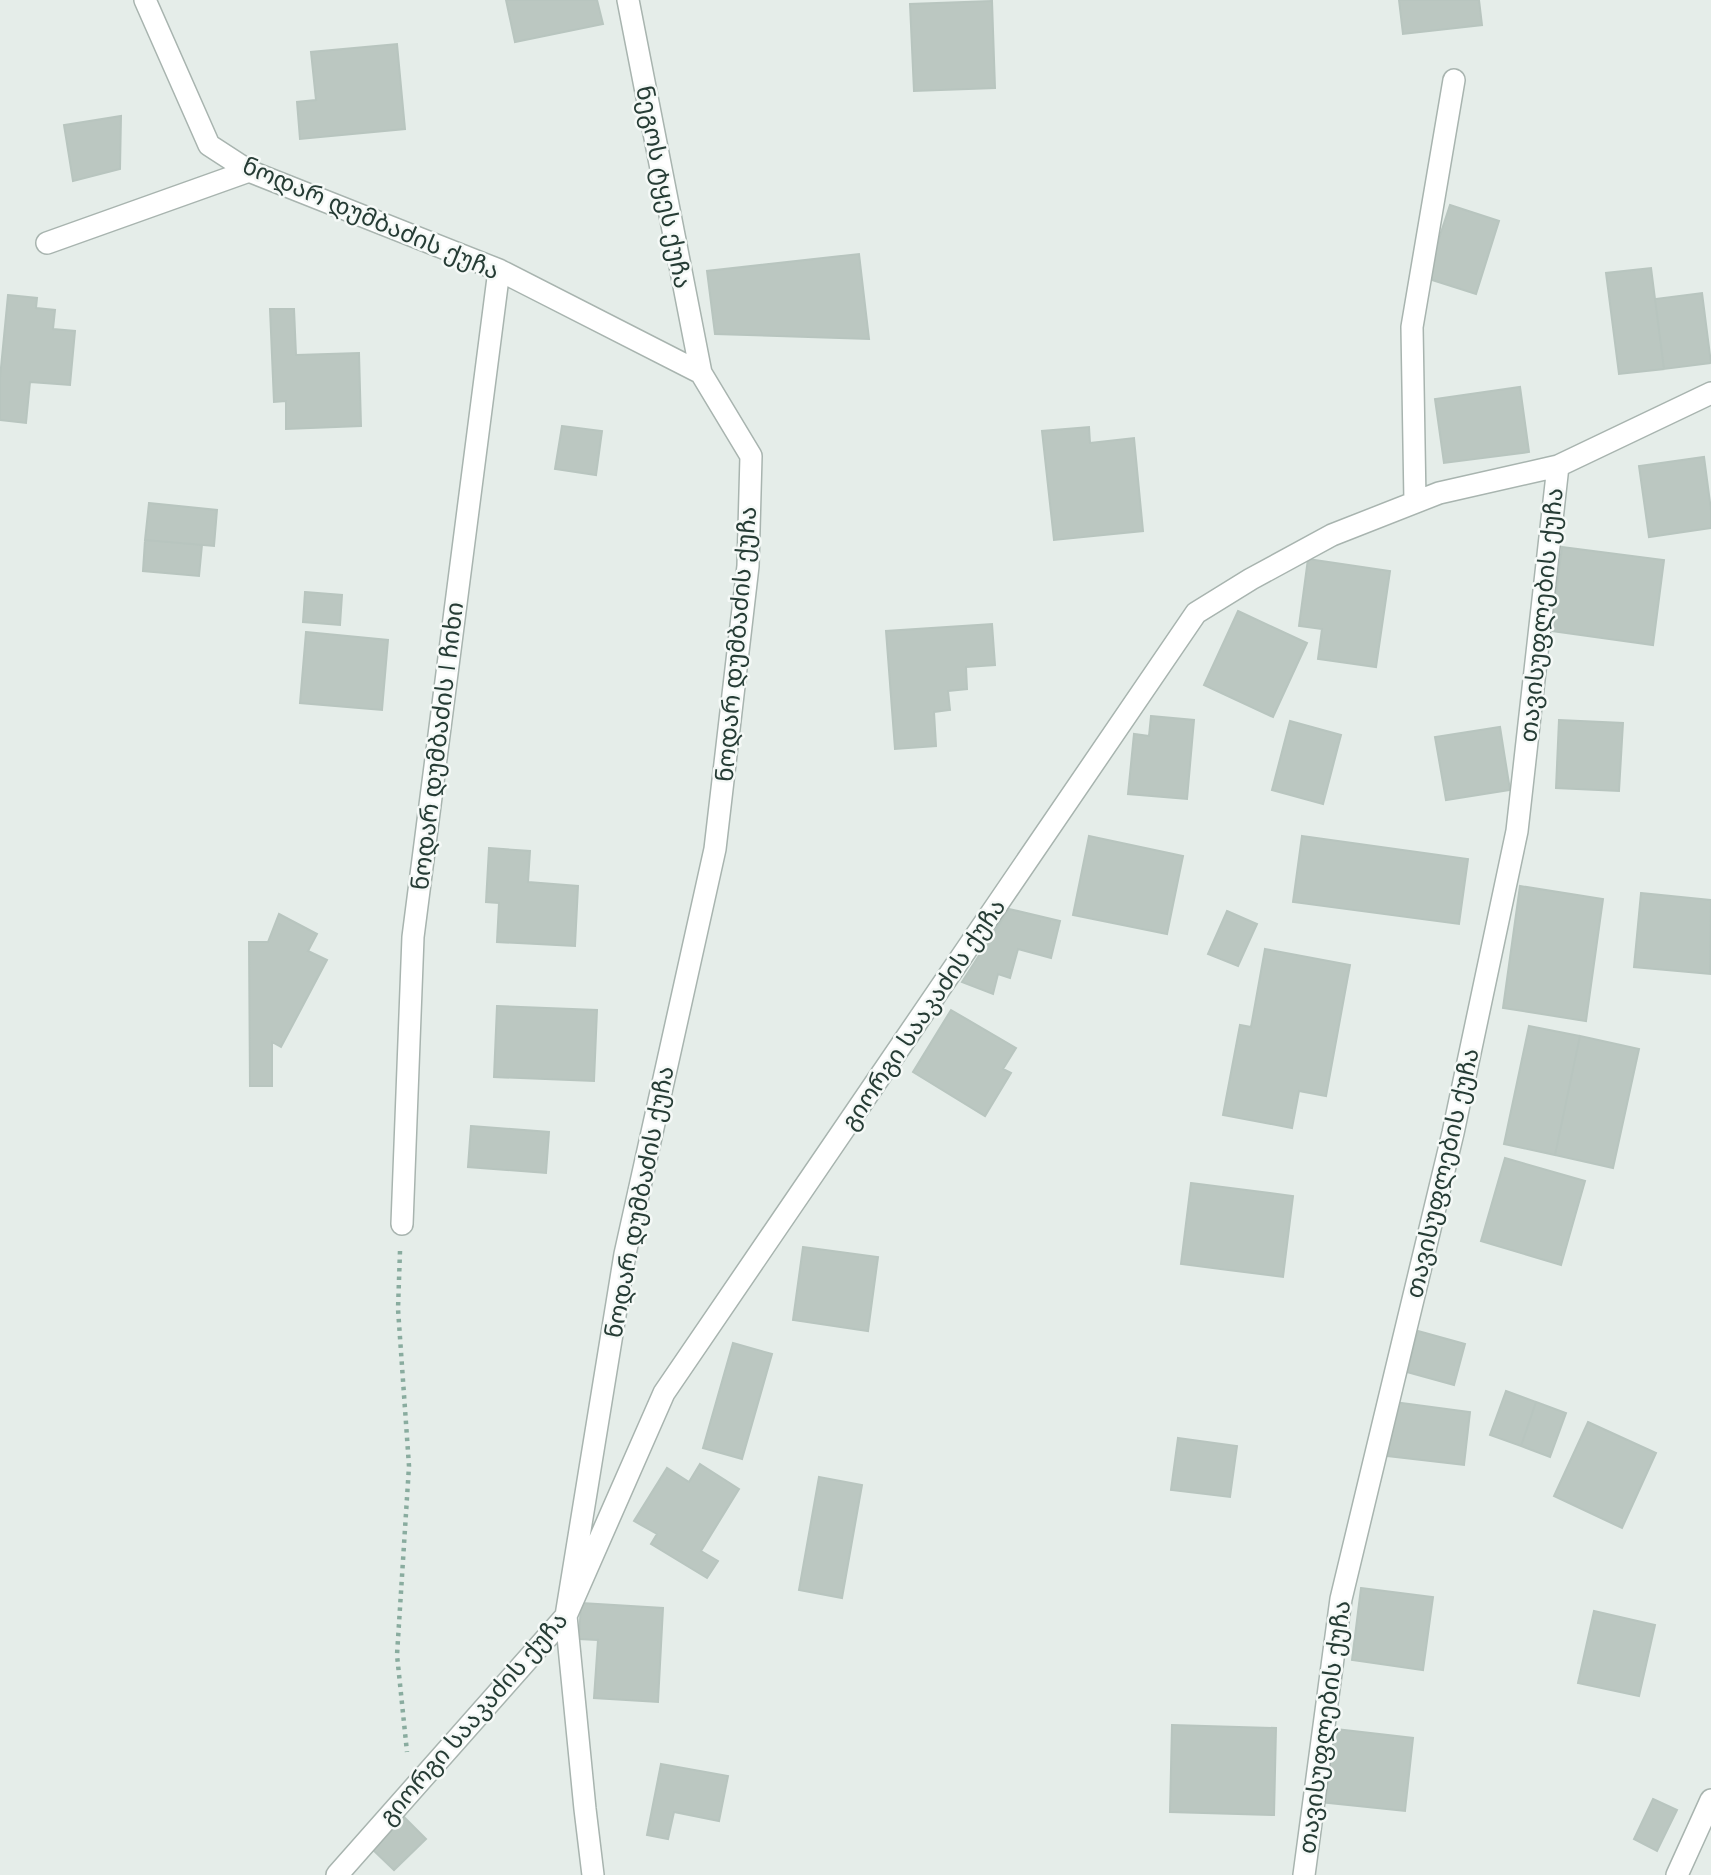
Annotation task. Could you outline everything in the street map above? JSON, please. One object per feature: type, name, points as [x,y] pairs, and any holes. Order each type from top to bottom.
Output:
[{"type":"street","name":"ნოდარ დუმბაძის ქუჩა","points":[[145,0],[209,145],[249,171],[499,270],[701,373],[751,456],[746,580],[715,849],[625,1254],[566,1616]]},
{"type":"street","name":"ნეგოს ტყეს ქუჩა","points":[[628,0],[701,373]]},
{"type":"street","points":[[1415,502],[1412,327],[1454,80]]},
{"type":"street","points":[[47,243],[249,171]]},
{"type":"street","name":"ნოდარ დუმბაძის I ჩიხი","points":[[402,1224],[413,937],[499,270]]},
{"type":"street","name":"გიორგი სააკაძის ქუჩა","points":[[337,1875],[566,1616],[664,1393],[1196,614],[1251,579],[1332,535],[1439,493],[1558,466],[1711,393]]},
{"type":"street","name":"თავისუფლების ქუჩა","points":[[1304,1875],[1341,1600],[1453,1133],[1517,831],[1558,466]]},
{"type":"street","points":[[566,1616],[584,1809],[593,1875]]},
{"type":"street","points":[[1677,1875],[1711,1800]]},
{"type":"path","points":[[402,1224],[398,1309],[409,1466],[397,1655],[411,1791]]},
{"type":"building","points":[[506,0],[597,0],[603,24],[515,42]]},
{"type":"building","points":[[1399,0],[1479,0],[1482,25],[1403,34]]},
{"type":"building","points":[[992,1],[995,88],[914,91],[910,4]]},
{"type":"building","points":[[397,44],[405,129],[300,139],[297,102],[316,100],[311,52]]},
{"type":"building","points":[[121,116],[120,169],[73,181],[64,125]]},
{"type":"building","points":[[1450,205],[1499,221],[1476,294],[1426,278]]},
{"type":"building","points":[[859,254],[869,339],[715,334],[707,271]]},
{"type":"building","points":[[1651,268],[1664,369],[1619,374],[1606,273]]},
{"type":"building","points":[[1702,293],[1711,363],[1664,369],[1655,299]]},
{"type":"building","points":[[8,295],[37,298],[36,308],[55,310],[53,329],[75,331],[70,385],[30,382],[26,423],[0,420],[0,378]]},
{"type":"building","points":[[270,309],[294,309],[296,355],[359,353],[361,426],[286,429],[286,401],[274,402]]},
{"type":"building","points":[[1520,387],[1529,452],[1444,463],[1435,399]]},
{"type":"building","points":[[562,426],[602,431],[596,475],[555,469]]},
{"type":"building","points":[[1089,427],[1090,443],[1134,438],[1143,531],[1054,540],[1042,431]]},
{"type":"building","points":[[1704,457],[1711,528],[1649,537],[1639,466]]},
{"type":"building","points":[[149,503],[217,510],[214,546],[145,540]]},
{"type":"building","points":[[145,540],[202,545],[199,576],[143,571]]},
{"type":"building","points":[[1562,547],[1664,560],[1653,645],[1551,631]]},
{"type":"building","points":[[1308,559],[1390,571],[1376,667],[1318,659],[1322,629],[1299,626]]},
{"type":"building","points":[[305,592],[342,595],[340,625],[303,622]]},
{"type":"building","points":[[1238,611],[1307,643],[1273,717],[1204,685]]},
{"type":"building","points":[[992,624],[995,665],[966,667],[967,689],[948,691],[950,710],[934,712],[936,746],[895,749],[886,631]]},
{"type":"building","points":[[306,632],[388,640],[382,710],[300,703]]},
{"type":"building","points":[[1151,716],[1194,720],[1187,799],[1128,794],[1134,734],[1149,736]]},
{"type":"building","points":[[1559,720],[1623,723],[1619,791],[1556,788]]},
{"type":"building","points":[[1290,721],[1341,735],[1323,804],[1272,790]]},
{"type":"building","points":[[1500,727],[1510,790],[1446,800],[1435,737]]},
{"type":"building","points":[[1089,836],[1183,856],[1167,934],[1073,915]]},
{"type":"building","points":[[1302,836],[1468,859],[1459,924],[1293,902]]},
{"type":"building","points":[[489,848],[530,851],[528,882],[578,886],[575,946],[497,942],[499,903],[486,902]]},
{"type":"building","points":[[1520,886],[1603,899],[1586,1021],[1503,1008]]},
{"type":"building","points":[[1641,893],[1711,900],[1710,974],[1634,967]]},
{"type":"building","points":[[1009,909],[1060,921],[1051,958],[1018,949],[1010,978],[998,974],[993,994],[962,982]]},
{"type":"building","points":[[1227,911],[1257,924],[1238,966],[1208,954]]},
{"type":"building","points":[[279,914],[317,934],[308,951],[327,960],[281,1047],[272,1042],[272,1086],[250,1086],[249,942],[268,942]]},
{"type":"building","points":[[1265,949],[1350,965],[1326,1096],[1299,1091],[1292,1128],[1223,1115],[1240,1025],[1251,1027]]},
{"type":"building","points":[[497,1006],[597,1010],[594,1081],[494,1077]]},
{"type":"building","points":[[951,1010],[1016,1048],[1003,1069],[1011,1073],[985,1116],[913,1072]]},
{"type":"building","points":[[1529,1026],[1580,1036],[1555,1155],[1504,1144]]},
{"type":"building","points":[[1580,1036],[1639,1049],[1613,1168],[1555,1155]]},
{"type":"building","points":[[471,1126],[549,1132],[546,1173],[468,1167]]},
{"type":"building","points":[[1505,1158],[1585,1181],[1561,1265],[1481,1241]]},
{"type":"building","points":[[1191,1183],[1293,1196],[1283,1277],[1181,1264]]},
{"type":"building","points":[[803,1247],[878,1257],[868,1331],[793,1320]]},
{"type":"building","points":[[1418,1331],[1465,1344],[1454,1385],[1407,1372]]},
{"type":"building","points":[[733,1343],[772,1354],[742,1459],[703,1448]]},
{"type":"building","points":[[1506,1391],[1536,1402],[1521,1446],[1490,1435]]},
{"type":"building","points":[[1394,1402],[1470,1412],[1464,1465],[1388,1456]]},
{"type":"building","points":[[1536,1402],[1566,1413],[1550,1457],[1521,1446]]},
{"type":"building","points":[[1588,1422],[1656,1453],[1622,1528],[1554,1496]]},
{"type":"building","points":[[1178,1438],[1237,1446],[1230,1497],[1171,1490]]},
{"type":"building","points":[[700,1464],[739,1489],[701,1551],[718,1561],[707,1578],[651,1544],[657,1534],[634,1521],[667,1468],[689,1482]]},
{"type":"building","points":[[819,1477],[862,1485],[842,1598],[799,1590]]},
{"type":"building","points":[[1361,1588],[1433,1597],[1423,1670],[1352,1660]]},
{"type":"building","points":[[581,1603],[663,1608],[658,1702],[594,1698],[598,1640],[579,1639]]},
{"type":"building","points":[[1594,1611],[1655,1625],[1639,1696],[1578,1683]]},
{"type":"building","points":[[1172,1725],[1276,1728],[1274,1815],[1170,1812]]},
{"type":"building","points":[[1327,1728],[1413,1738],[1405,1811],[1320,1802]]},
{"type":"building","points":[[661,1764],[728,1776],[719,1821],[674,1812],[668,1839],[647,1835]]},
{"type":"building","points":[[1653,1799],[1677,1810],[1657,1851],[1634,1839]]},
{"type":"building","points":[[403,1816],[426,1839],[394,1870],[371,1848]]}]
